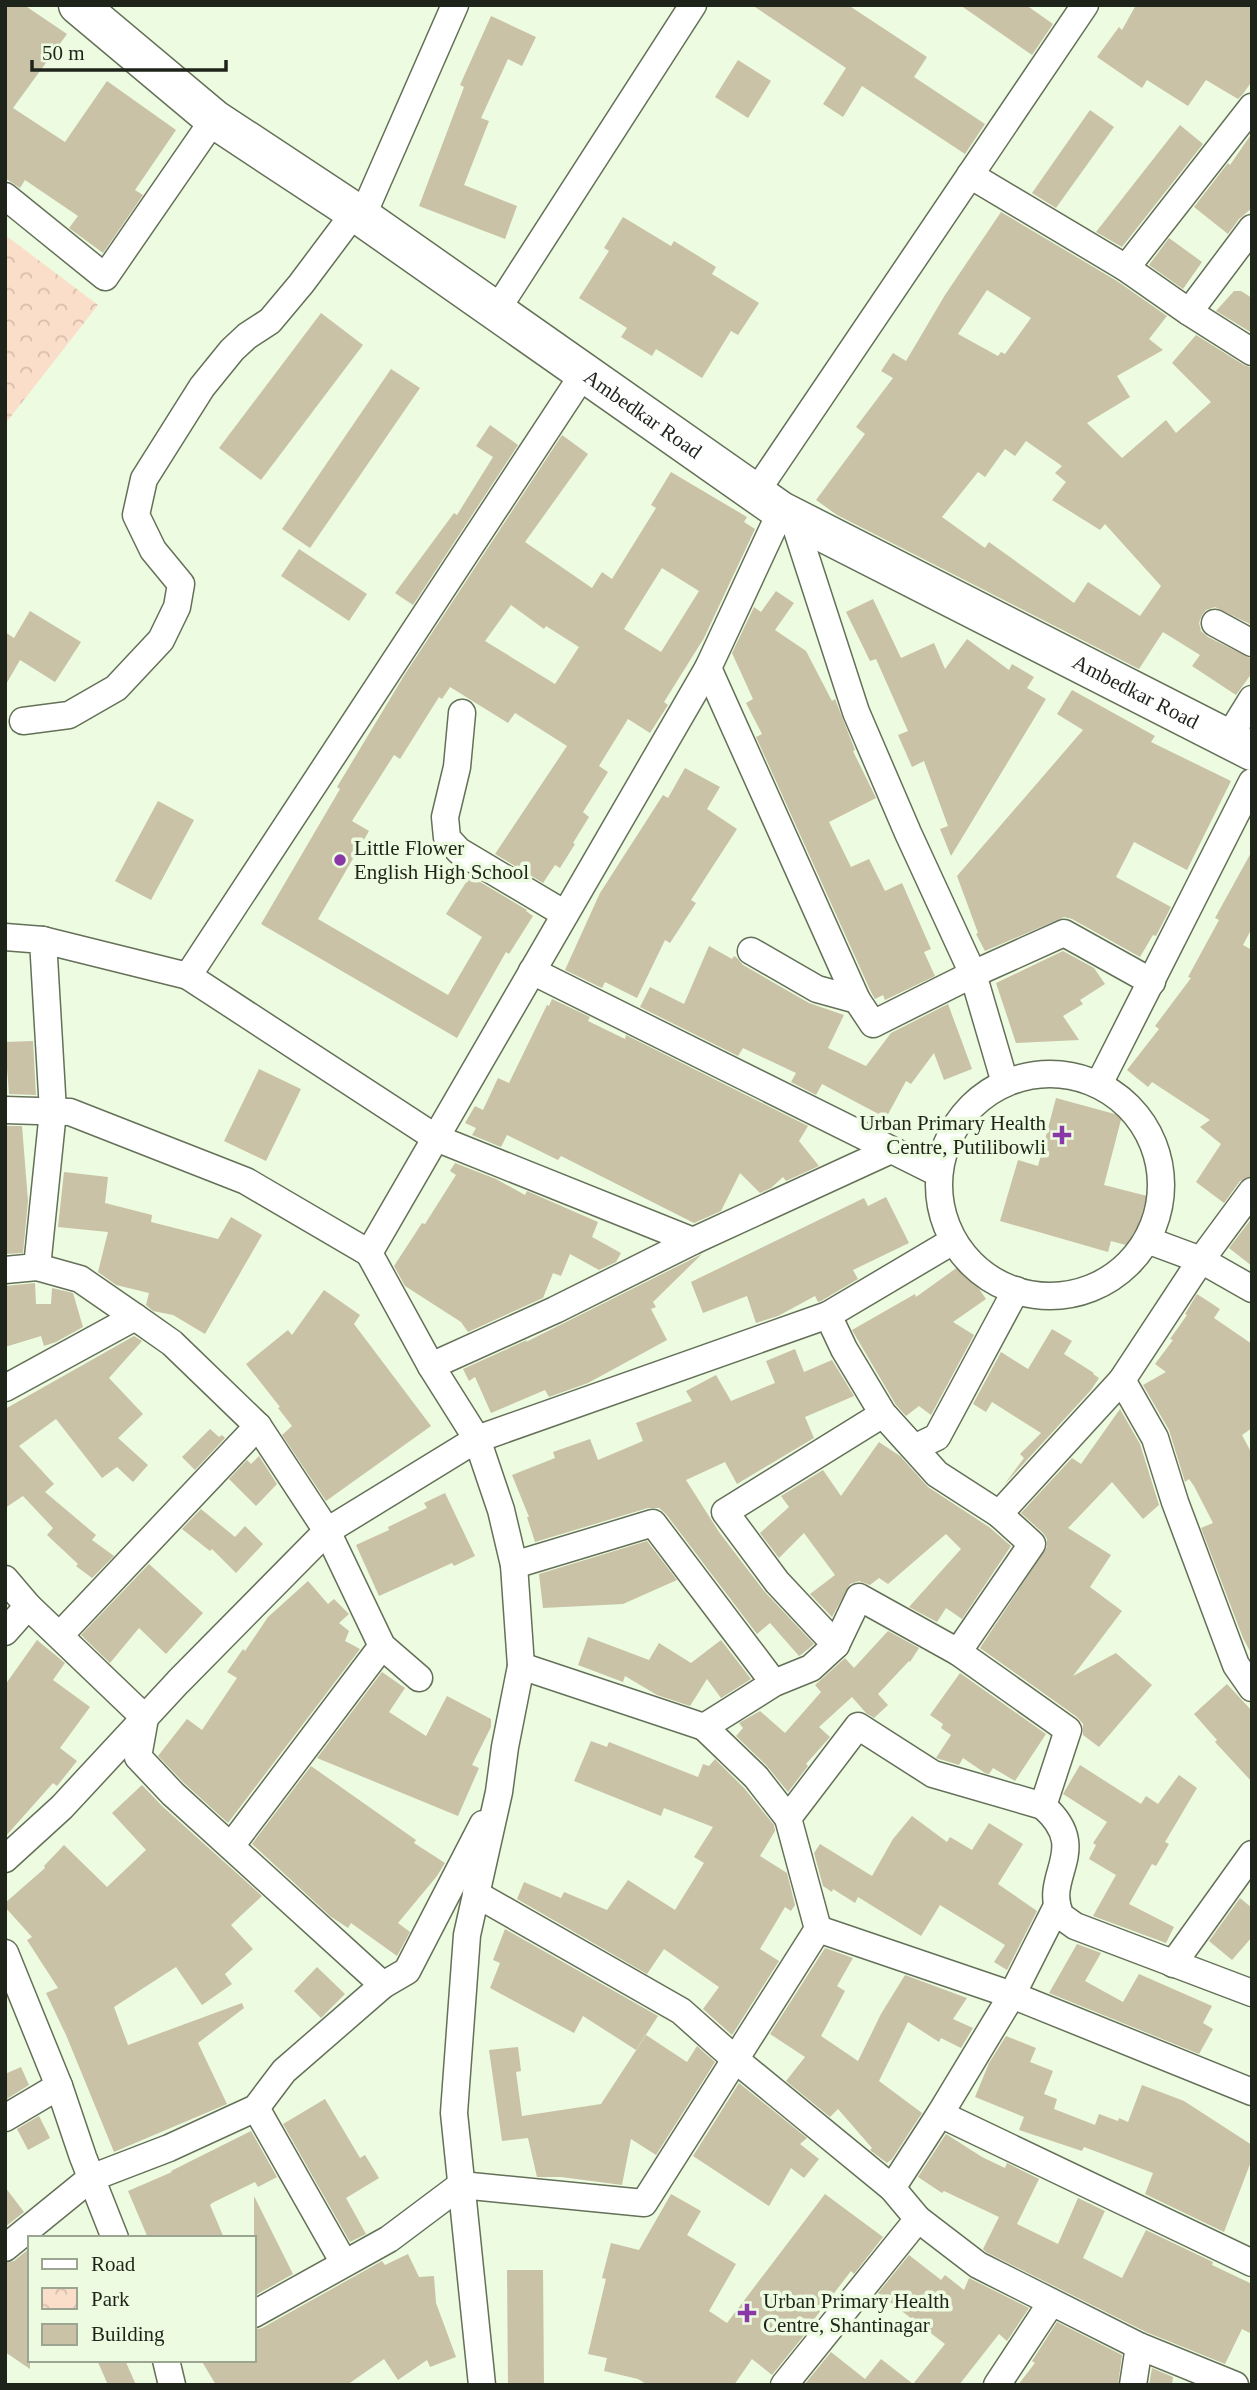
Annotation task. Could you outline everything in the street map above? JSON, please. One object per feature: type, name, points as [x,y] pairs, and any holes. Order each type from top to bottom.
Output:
[{"type":"main road","name":"Ambedkar Road","points":[[78,5],[214,119],[358,214],[777,507],[1240,744]]},
{"type":"street","points":[[23,721],[69,715],[116,688],[161,640],[177,607],[181,584],[153,550],[136,515],[144,480],[202,387],[232,350],[270,321],[358,214],[455,5]]},
{"type":"street","points":[[496,311],[693,5]]},
{"type":"street","points":[[369,1253],[708,668],[777,507],[970,175],[1085,5]]},
{"type":"street","points":[[1126,268],[1252,107]]},
{"type":"street","points":[[5,196],[105,277],[214,119]]},
{"type":"street","points":[[970,175],[1126,268],[1252,352]]},
{"type":"street","points":[[1189,312],[1252,228]]},
{"type":"street","points":[[188,976],[584,373]]},
{"type":"street","points":[[777,507],[856,712],[973,974],[1005,1083]]},
{"type":"street","points":[[1215,622],[1252,643]]},
{"type":"street","points":[[708,668],[857,1000],[873,1024],[973,974],[1064,933],[1152,982]]},
{"type":"street","points":[[1240,744],[1252,699]]},
{"type":"street","points":[[462,713],[457,767],[445,817],[447,838],[459,851],[565,914]]},
{"type":"street","points":[[1099,1084],[1252,782]]},
{"type":"street","points":[[5,937],[43,940],[188,976],[436,1138],[693,1241]]},
{"type":"street","points":[[37,1267],[53,1111],[43,940]]},
{"type":"street","points":[[751,951],[817,989],[857,1000]]},
{"type":"street","points":[[532,971],[938,1173]]},
{"type":"street","points":[[1036,1074],[1068,1075],[1099,1084],[1128,1106],[1149,1135],[1160,1170],[1160,1206],[1147,1240],[1126,1267],[1098,1286],[1065,1296],[1016,1290],[986,1276],[953,1241],[940,1209],[938,1173],[945,1145],[959,1119],[980,1098],[1005,1083],[1036,1074]]},
{"type":"street","points":[[5,1110],[70,1112],[246,1181],[369,1253],[431,1366],[477,1439],[501,1510],[514,1565],[521,1666],[499,1792],[467,1935],[454,2113],[482,2385]]},
{"type":"street","points":[[431,1366],[891,1150]]},
{"type":"street","points":[[999,1514],[1122,1380],[1200,1260],[1252,1191]]},
{"type":"street","points":[[1147,1240],[1200,1260],[1252,1289]]},
{"type":"street","points":[[5,1859],[62,1807],[327,1531],[477,1439],[828,1315],[953,1241]]},
{"type":"street","points":[[5,1270],[37,1267],[80,1279],[172,1343],[258,1426],[327,1531],[382,1646],[419,1678]]},
{"type":"street","points":[[883,1414],[914,1448],[937,1437],[1016,1290]]},
{"type":"street","points":[[828,1315],[844,1349],[883,1414],[937,1474],[999,1514],[1032,1544],[958,1652]]},
{"type":"street","points":[[5,1388],[135,1317]]},
{"type":"street","points":[[1122,1380],[1155,1438],[1175,1502],[1236,1665],[1252,1688]]},
{"type":"street","points":[[836,1645],[777,1582],[725,1512],[883,1414]]},
{"type":"street","points":[[60,1635],[258,1426]]},
{"type":"street","points":[[514,1565],[653,1523],[774,1683]]},
{"type":"street","points":[[5,1579],[28,1606],[145,1718]]},
{"type":"street","points":[[704,1727],[774,1683],[811,1668],[836,1645],[859,1597],[958,1652],[1068,1730],[1043,1806]]},
{"type":"street","points":[[5,1632],[28,1606]]},
{"type":"street","points":[[231,1846],[382,1646]]},
{"type":"street","points":[[256,2313],[388,2239],[461,2185],[644,2203],[818,1929],[788,1818],[756,1777],[704,1727],[521,1666]]},
{"type":"street","points":[[145,1718],[138,1758],[173,1794],[383,1985]]},
{"type":"street","points":[[788,1818],[858,1726],[933,1774],[1043,1806],[1058,1819],[1065,1840],[1057,1906],[1012,1995],[892,2188]]},
{"type":"street","points":[[5,2248],[91,2178],[169,2148],[256,2108],[284,2071],[383,1985],[407,1971],[499,1792]]},
{"type":"street","points":[[1173,1964],[1252,1854]]},
{"type":"street","points":[[476,1894],[681,2011],[736,2060],[892,2188],[918,2219],[978,2265],[1139,2346],[1235,2385]]},
{"type":"street","points":[[1057,1906],[1060,1916],[1075,1926],[1252,1993]]},
{"type":"street","points":[[818,1929],[1012,1995],[1252,2092]]},
{"type":"street","points":[[5,1953],[59,2087],[114,2236]]},
{"type":"street","points":[[5,2118],[59,2087]]},
{"type":"street","points":[[256,2108],[344,2263]]},
{"type":"street","points":[[940,2114],[1252,2263]]},
{"type":"street","points":[[784,2385],[918,2219]]},
{"type":"street","points":[[997,2385],[1051,2303]]},
{"type":"street","points":[[1133,2385],[1139,2346]]},
{"type":"green space","points":[[5,235],[98,305],[5,424]]},
{"type":"building","points":[[5,5],[24,5],[67,34],[13,108],[65,142],[107,81],[176,130],[135,190],[143,195],[103,253],[69,228],[78,216],[25,180],[20,188],[5,178]]},
{"type":"building","points":[[752,5],[848,5],[927,57],[914,77],[985,124],[965,154],[862,86],[843,117],[823,104],[846,68]]},
{"type":"building","points":[[960,5],[1026,5],[1053,24],[1032,55]]},
{"type":"building","points":[[1136,5],[1252,5],[1252,81],[1243,94],[1238,99],[1206,80],[1188,106],[1147,80],[1142,88],[1097,57],[1119,27],[1122,30]]},
{"type":"building","points":[[491,16],[536,37],[522,66],[508,59],[481,118],[489,121],[464,185],[517,206],[505,239],[419,206],[464,87],[460,85]]},
{"type":"building","points":[[738,60],[771,81],[748,118],[715,97]]},
{"type":"building","points":[[1090,110],[1114,127],[1056,208],[1032,193]]},
{"type":"building","points":[[1180,125],[1203,144],[1122,247],[1096,232]]},
{"type":"building","points":[[1252,133],[1252,208],[1228,234],[1194,207],[1228,163],[1230,165]]},
{"type":"building","points":[[1001,212],[1117,281],[1167,316],[1149,339],[1163,350],[1117,376],[1130,397],[1087,423],[1122,458],[1166,420],[1176,433],[1211,402],[1172,363],[1196,335],[1252,368],[1252,625],[1215,607],[1206,610],[1199,623],[1201,631],[1208,637],[1252,659],[1252,673],[1236,695],[1192,666],[1200,655],[1163,632],[1139,669],[837,515],[816,500],[865,434],[856,427],[893,378],[881,371],[893,353],[906,361],[945,295]],"holes":[[[987,290],[1031,318],[1005,354],[1001,352],[998,356],[958,334]],[[1026,441],[1062,466],[1055,473],[1066,482],[1052,500],[1100,530],[1105,524],[1161,586],[1140,616],[1088,582],[1074,603],[989,542],[985,548],[942,517],[978,472],[985,477],[1005,449],[1015,456]]]},
{"type":"building","points":[[623,217],[671,246],[674,241],[716,267],[712,274],[759,303],[738,335],[731,331],[702,378],[656,349],[652,356],[621,337],[627,328],[579,298],[609,251],[604,248]]},
{"type":"building","points":[[1169,238],[1202,262],[1183,289],[1149,265]]},
{"type":"building","points":[[1234,291],[1241,291],[1252,298],[1252,333],[1216,311]]},
{"type":"building","points":[[321,313],[363,345],[261,480],[219,448]]},
{"type":"building","points":[[391,369],[420,388],[310,548],[282,529]]},
{"type":"building","points":[[490,425],[518,445],[413,605],[395,593],[454,513],[457,515],[493,457],[476,446]]},
{"type":"building","points":[[562,435],[588,454],[525,542],[592,588],[602,572],[612,579],[656,508],[651,505],[671,472],[747,517],[744,522],[755,529],[704,638],[664,702],[668,705],[650,733],[628,719],[599,766],[608,772],[583,812],[589,817],[560,868],[555,865],[543,883],[495,854],[567,746],[515,713],[508,723],[450,687],[442,699],[439,697],[400,759],[394,755],[352,821],[369,831],[318,919],[448,995],[482,937],[446,914],[470,876],[533,916],[509,954],[506,952],[457,1038],[261,924],[340,789],[337,787],[405,674]],"holes":[[[662,568],[699,591],[661,652],[624,629]],[[511,605],[544,629],[546,626],[579,647],[555,684],[485,641]]]},
{"type":"building","points":[[299,549],[367,594],[349,621],[281,576]]},
{"type":"building","points":[[776,591],[794,603],[775,630],[806,651],[832,701],[835,699],[855,750],[853,751],[876,798],[829,822],[851,867],[869,859],[885,891],[902,883],[931,949],[924,952],[935,976],[885,1000],[883,995],[875,999],[871,992],[756,737],[762,734],[746,703],[753,699],[732,653],[754,607],[761,612]]},
{"type":"building","points":[[873,599],[901,658],[934,643],[945,669],[967,639],[1009,670],[1012,664],[1034,677],[1027,688],[1046,699],[951,856],[940,829],[948,826],[924,761],[912,767],[898,735],[908,731],[876,659],[870,661],[846,612]]},
{"type":"building","points":[[30,611],[81,642],[55,682],[20,660],[5,686],[5,632],[14,638]]},
{"type":"building","points":[[1072,690],[1155,736],[1151,742],[1231,781],[1187,870],[1134,842],[1116,877],[1171,907],[1156,936],[1153,935],[1140,957],[1064,917],[985,951],[976,934],[978,933],[957,876],[1083,730],[1057,714]]},
{"type":"building","points":[[685,768],[720,787],[707,809],[737,829],[691,900],[696,903],[670,943],[665,940],[637,998],[605,982],[602,988],[565,970],[600,893],[663,795],[668,798]]},
{"type":"building","points":[[158,801],[194,820],[151,900],[115,881]]},
{"type":"building","points":[[1252,851],[1252,928],[1243,945],[1252,950],[1252,1176],[1240,1181],[1224,1203],[1196,1182],[1221,1144],[1200,1127],[1210,1120],[1152,1082],[1148,1087],[1127,1070],[1159,1029],[1155,1026],[1191,978],[1188,977],[1219,920],[1215,918]]},
{"type":"building","points":[[709,946],[732,959],[734,956],[743,965],[809,1003],[844,1015],[828,1048],[866,1066],[891,1033],[948,1004],[972,1069],[944,1080],[934,1053],[911,1084],[906,1081],[886,1118],[822,1084],[816,1095],[791,1082],[796,1073],[743,1048],[738,1056],[640,1007],[650,987],[684,1004]]},
{"type":"building","points":[[1063,951],[1094,968],[1105,984],[1080,1000],[1083,1004],[1063,1016],[1079,1040],[1016,1043],[996,983]]},
{"type":"building","points":[[552,999],[590,1017],[588,1021],[625,1039],[626,1035],[808,1126],[799,1141],[819,1166],[786,1181],[783,1177],[771,1188],[760,1193],[740,1173],[721,1211],[694,1223],[561,1156],[558,1160],[507,1135],[501,1147],[472,1135],[476,1128],[465,1123],[475,1106],[483,1110],[498,1078],[509,1083]]},
{"type":"building","points":[[33,1041],[36,1095],[9,1094],[5,1042]]},
{"type":"building","points":[[259,1069],[301,1089],[266,1161],[224,1141]]},
{"type":"building","points":[[1056,1098],[1122,1116],[1104,1185],[1147,1196],[1138,1227],[1132,1235],[1133,1247],[1111,1241],[1108,1252],[1000,1221],[1018,1160],[1038,1166]]},
{"type":"building","points":[[5,1126],[22,1126],[28,1201],[23,1253],[5,1254]]},
{"type":"building","points":[[455,1163],[496,1179],[525,1195],[527,1191],[598,1222],[592,1237],[621,1253],[616,1262],[599,1270],[570,1254],[561,1276],[553,1273],[543,1298],[468,1332],[461,1322],[405,1286],[394,1266],[456,1175],[450,1171]]},
{"type":"building","points":[[64,1172],[108,1177],[105,1203],[152,1215],[151,1222],[218,1239],[231,1217],[262,1235],[205,1334],[173,1315],[153,1311],[146,1305],[149,1293],[116,1285],[98,1272],[108,1232],[58,1227]]},
{"type":"building","points":[[886,1197],[909,1243],[853,1270],[858,1279],[821,1301],[818,1302],[815,1296],[778,1316],[756,1323],[747,1296],[703,1313],[691,1282],[864,1198],[868,1206]]},
{"type":"building","points":[[1252,1218],[1252,1266],[1229,1248]]},
{"type":"building","points":[[702,1254],[653,1302],[656,1307],[651,1309],[667,1340],[588,1383],[549,1397],[545,1390],[491,1413],[475,1377],[469,1381],[463,1369],[527,1340],[526,1342]]},
{"type":"building","points":[[962,1264],[986,1299],[953,1322],[974,1335],[931,1415],[919,1406],[906,1416],[896,1405],[852,1330],[915,1294],[916,1297]]},
{"type":"building","points":[[35,1283],[36,1304],[51,1304],[52,1288],[73,1293],[83,1327],[44,1346],[41,1336],[5,1347],[5,1286]]},
{"type":"building","points":[[324,1290],[360,1315],[354,1324],[431,1426],[326,1501],[282,1435],[292,1426],[246,1364],[288,1330],[292,1335]]},
{"type":"building","points":[[1197,1294],[1220,1309],[1214,1318],[1252,1344],[1252,1428],[1242,1435],[1252,1454],[1252,1655],[1201,1528],[1213,1523],[1194,1486],[1189,1479],[1185,1482],[1169,1430],[1143,1385],[1166,1372],[1155,1364],[1173,1340],[1170,1339],[1187,1315],[1185,1314]]},
{"type":"building","points":[[1052,1329],[1072,1341],[1064,1354],[1099,1378],[1004,1485],[1024,1458],[1020,1454],[1041,1433],[992,1402],[986,1412],[973,1404],[1001,1352],[1028,1369]]},
{"type":"building","points":[[134,1336],[142,1341],[109,1378],[143,1414],[118,1438],[148,1465],[133,1482],[117,1467],[102,1478],[56,1419],[19,1446],[54,1484],[45,1492],[96,1535],[92,1540],[114,1556],[92,1578],[76,1566],[78,1564],[47,1535],[53,1528],[23,1496],[5,1508],[5,1409]]},
{"type":"building","points":[[795,1349],[804,1372],[832,1360],[854,1396],[805,1417],[814,1438],[737,1484],[725,1462],[686,1480],[719,1532],[764,1591],[814,1644],[802,1654],[799,1656],[770,1623],[757,1634],[659,1508],[648,1508],[535,1542],[529,1517],[512,1475],[555,1458],[553,1452],[590,1439],[598,1460],[643,1441],[636,1423],[692,1401],[686,1391],[716,1375],[731,1401],[775,1383],[766,1361]]},
{"type":"building","points":[[1120,1409],[1140,1444],[1159,1505],[1143,1519],[1112,1482],[1068,1528],[1111,1555],[1090,1587],[1122,1611],[1073,1676],[1116,1653],[1152,1685],[1099,1747],[1083,1735],[1083,1724],[1077,1717],[980,1648],[1047,1547],[1047,1539],[1043,1533],[1021,1513],[1072,1458],[1081,1464]]},
{"type":"building","points":[[210,1429],[219,1437],[222,1435],[225,1438],[195,1470],[182,1457]]},
{"type":"building","points":[[879,1442],[900,1456],[928,1487],[989,1527],[1011,1546],[962,1619],[946,1608],[937,1622],[909,1607],[961,1549],[946,1534],[888,1584],[879,1578],[870,1585],[859,1581],[850,1584],[832,1617],[810,1594],[835,1575],[804,1533],[779,1558],[760,1533],[789,1507],[781,1496],[823,1470],[841,1496]]},
{"type":"building","points":[[259,1456],[277,1484],[256,1506],[229,1479],[247,1460],[251,1464]]},
{"type":"building","points":[[445,1493],[475,1556],[454,1566],[452,1563],[379,1596],[356,1545],[427,1508],[424,1503]]},
{"type":"building","points":[[201,1509],[235,1537],[245,1526],[263,1544],[236,1573],[212,1549],[210,1551],[182,1529]]},
{"type":"building","points":[[647,1541],[677,1580],[623,1604],[543,1608],[539,1574]]},
{"type":"building","points":[[149,1564],[203,1613],[166,1654],[139,1628],[110,1663],[81,1635]]},
{"type":"building","points":[[308,1581],[328,1604],[334,1599],[349,1614],[339,1623],[349,1631],[345,1641],[360,1649],[228,1823],[158,1756],[187,1719],[202,1730],[237,1678],[227,1672],[243,1649],[245,1651],[268,1617]]},
{"type":"building","points":[[888,1631],[919,1648],[910,1662],[878,1694],[888,1705],[874,1718],[852,1697],[819,1727],[830,1737],[806,1764],[808,1766],[788,1792],[767,1766],[736,1736],[743,1728],[739,1723],[760,1711],[785,1733],[821,1692],[815,1685],[845,1658],[854,1668]]},
{"type":"building","points":[[588,1637],[649,1660],[659,1643],[691,1663],[721,1640],[751,1679],[721,1698],[707,1679],[690,1706],[657,1695],[625,1676],[623,1682],[578,1665]]},
{"type":"building","points":[[37,1640],[65,1663],[53,1680],[90,1707],[60,1748],[77,1761],[57,1786],[53,1783],[5,1837],[5,1685]]},
{"type":"building","points":[[382,1672],[405,1688],[389,1712],[426,1736],[447,1696],[491,1719],[491,1727],[472,1765],[479,1768],[458,1816],[317,1758]]},
{"type":"building","points":[[960,1673],[1046,1734],[1015,1781],[993,1768],[989,1774],[985,1773],[963,1758],[959,1765],[936,1758],[951,1735],[941,1728],[943,1724],[930,1715]]},
{"type":"building","points":[[1227,1684],[1252,1711],[1252,1782],[1215,1742],[1217,1740],[1194,1714]]},
{"type":"building","points":[[591,1741],[607,1747],[609,1742],[698,1777],[703,1764],[709,1766],[715,1759],[744,1788],[774,1825],[775,1831],[760,1856],[787,1873],[795,1905],[791,1911],[785,1907],[760,1949],[779,1961],[732,2035],[703,2009],[719,1987],[664,1949],[647,1974],[517,1899],[524,1882],[561,1898],[564,1892],[607,1910],[628,1880],[675,1910],[704,1863],[694,1857],[713,1827],[664,1808],[661,1816],[574,1781]]},
{"type":"building","points":[[1080,1765],[1141,1804],[1146,1796],[1158,1804],[1179,1775],[1197,1788],[1165,1842],[1169,1844],[1156,1866],[1152,1864],[1129,1904],[1174,1927],[1166,1943],[1093,1916],[1116,1875],[1089,1859],[1096,1845],[1093,1843],[1107,1822],[1063,1794]]},
{"type":"building","points":[[311,1766],[445,1863],[398,1923],[410,1932],[397,1956],[351,1923],[348,1928],[330,1916],[252,1844]]},
{"type":"building","points":[[142,1785],[262,1896],[231,1925],[253,1949],[225,1974],[232,1984],[202,2005],[176,1967],[114,2007],[128,2045],[242,2003],[244,2008],[198,2043],[227,2104],[114,2152],[46,1993],[58,1988],[27,1940],[32,1937],[5,1907],[5,1903],[45,1868],[64,1845],[107,1887],[146,1850],[112,1813]]},
{"type":"building","points":[[912,1816],[947,1842],[950,1837],[972,1850],[989,1823],[1023,1844],[998,1884],[1037,1911],[1007,1970],[994,1962],[1005,1945],[940,1905],[921,1936],[858,1897],[855,1903],[823,1886],[814,1853],[820,1844],[872,1876],[893,1839]]},
{"type":"building","points":[[1240,1898],[1252,1908],[1252,1937],[1232,1960],[1209,1941]]},
{"type":"building","points":[[505,1929],[658,2016],[636,2050],[583,2016],[574,2033],[490,1988],[500,1963],[493,1960]]},
{"type":"building","points":[[1077,1944],[1101,1953],[1085,1981],[1123,2002],[1139,1974],[1212,2006],[1203,2023],[1213,2029],[1199,2054],[1049,1993]]},
{"type":"building","points":[[825,1948],[853,1958],[837,1986],[845,1991],[821,2036],[858,2061],[881,2014],[905,1975],[967,1998],[953,2019],[973,2028],[961,2048],[941,2038],[939,2042],[908,2022],[879,2081],[922,2113],[887,2163],[870,2150],[872,2148],[838,2109],[830,2117],[786,2081],[805,2057],[770,2034]]},
{"type":"building","points":[[317,1967],[345,1994],[321,2018],[294,1991]]},
{"type":"building","points":[[646,2035],[687,2062],[697,2046],[715,2062],[656,2155],[631,2139],[622,2185],[561,2177],[537,2177],[528,2138],[502,2141],[489,2050],[518,2047],[521,2071],[516,2072],[522,2116],[601,2104]]},
{"type":"building","points":[[1006,2036],[1036,2048],[1030,2062],[1053,2071],[1044,2094],[1057,2099],[1054,2109],[1095,2125],[1099,2114],[1128,2122],[1142,2085],[1184,2101],[1252,2145],[1252,2159],[1224,2232],[1145,2194],[1153,2173],[1084,2147],[1082,2151],[1019,2130],[1024,2117],[975,2097],[989,2063]]},
{"type":"building","points":[[21,2067],[29,2085],[5,2100],[5,2074]]},
{"type":"building","points":[[739,2083],[807,2138],[800,2144],[819,2159],[804,2178],[791,2168],[769,2206],[693,2156]]},
{"type":"building","points":[[325,2099],[360,2158],[365,2155],[379,2178],[346,2198],[366,2234],[350,2242],[283,2124]]},
{"type":"building","points":[[39,2116],[50,2138],[28,2150],[17,2129]]},
{"type":"building","points":[[251,2131],[277,2177],[258,2187],[255,2182],[210,2205],[223,2236],[147,2236],[128,2191]]},
{"type":"building","points":[[946,2134],[982,2157],[1005,2168],[1007,2163],[1039,2179],[1017,2224],[1058,2244],[1078,2198],[1105,2211],[1083,2258],[1122,2278],[1146,2230],[1252,2284],[1252,2334],[1242,2329],[1225,2364],[1146,2332],[986,2252],[983,2249],[999,2217],[944,2191],[942,2193],[918,2177]]},
{"type":"building","points":[[5,2187],[24,2212],[5,2227]]},
{"type":"building","points":[[671,2194],[701,2211],[687,2235],[736,2264],[709,2311],[727,2323],[825,2194],[883,2237],[854,2274],[851,2271],[772,2375],[752,2359],[734,2385],[648,2385],[638,2379],[604,2371],[607,2358],[588,2354],[606,2279],[602,2278],[611,2243],[639,2250]]},
{"type":"building","points":[[254,2196],[293,2274],[256,2295],[256,2236]]},
{"type":"building","points":[[28,2250],[30,2369],[5,2352],[5,2263],[14,2261]]},
{"type":"building","points":[[408,2254],[419,2277],[434,2276],[436,2303],[456,2357],[430,2367],[427,2360],[398,2380],[384,2359],[347,2385],[216,2385],[202,2362],[256,2362],[256,2330],[382,2261],[385,2265]]},
{"type":"building","points":[[909,2255],[941,2280],[945,2275],[964,2290],[969,2278],[1029,2308],[1007,2341],[999,2334],[959,2385],[804,2385],[831,2352],[865,2379],[881,2359],[913,2384],[945,2344],[878,2293]]},
{"type":"building","points":[[507,2270],[543,2270],[544,2385],[508,2385]]},
{"type":"building","points":[[1057,2322],[1122,2355],[1118,2385],[1018,2385],[1035,2363],[1032,2361]]},
{"type":"building","points":[[98,2362],[126,2362],[136,2385],[108,2385]]},
{"type":"building","points":[[1152,2368],[1173,2377],[1172,2385],[1149,2385]]},
{"type":"place","name":"Little Flower English High School","points":[[340,860]]},
{"type":"place","name":"Urban Primary Health Centre, Putilibowli","points":[[1062,1135]]},
{"type":"place","name":"Urban Primary Health Centre, Shantinagar","points":[[747,2313]]}]
